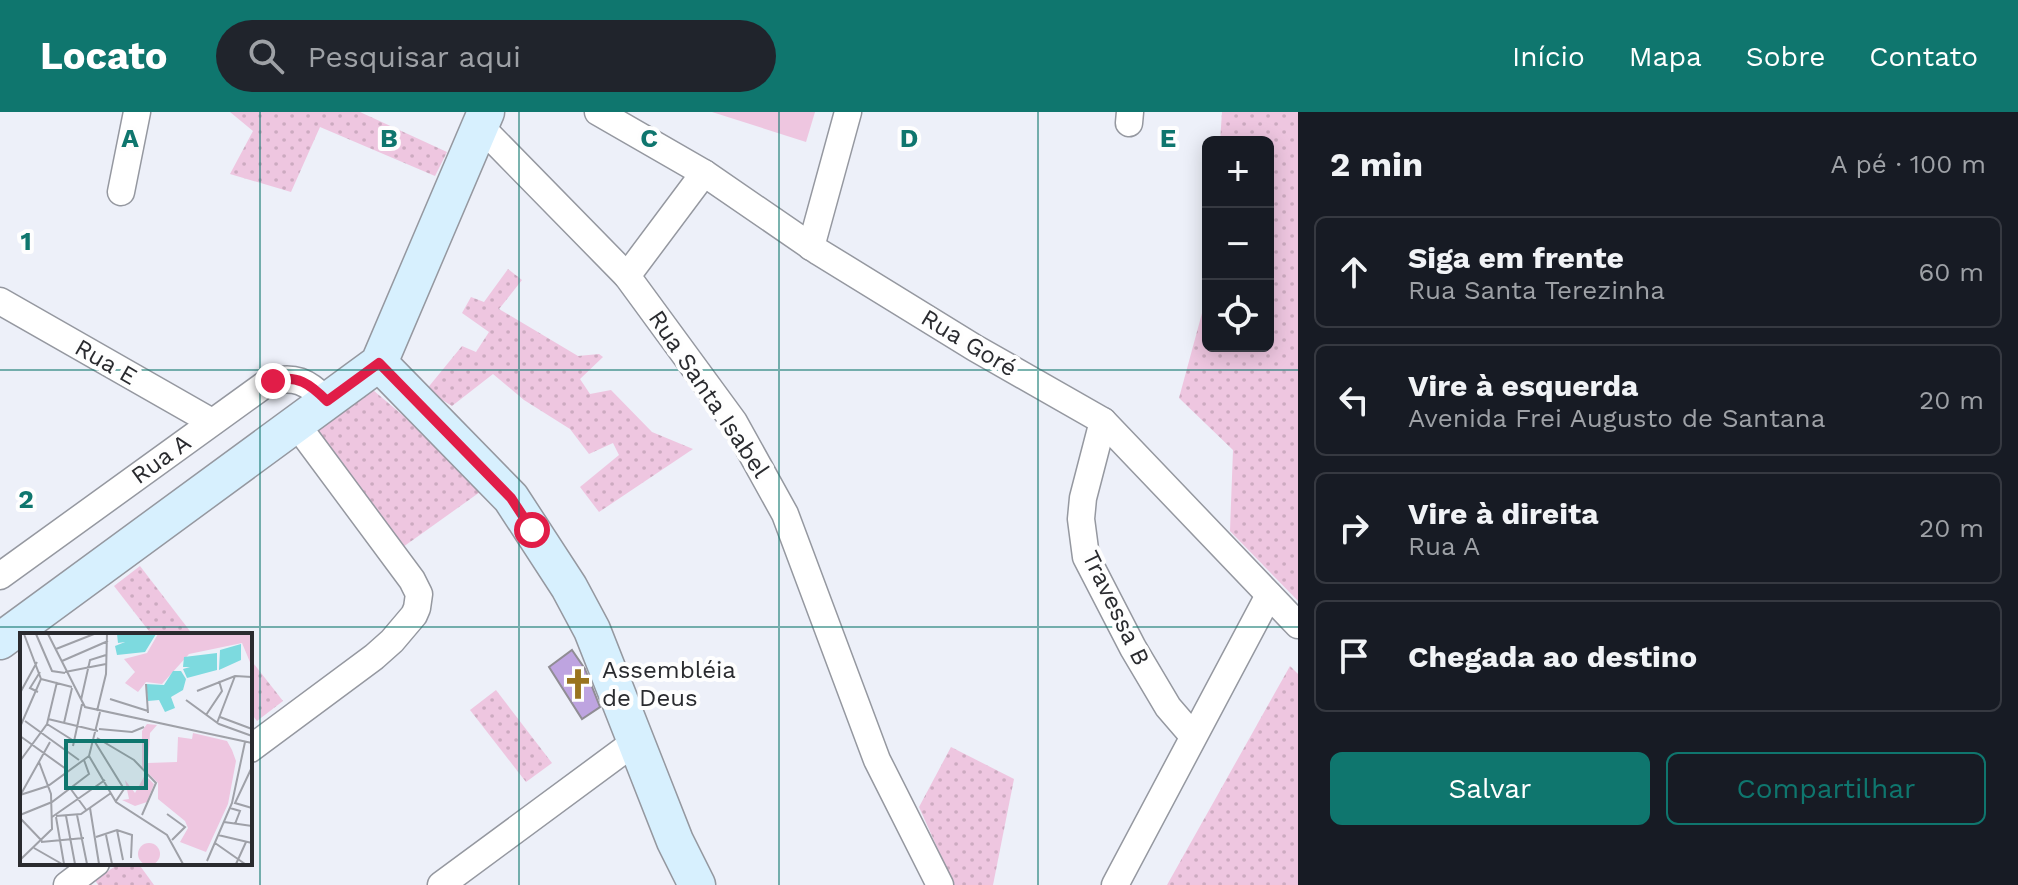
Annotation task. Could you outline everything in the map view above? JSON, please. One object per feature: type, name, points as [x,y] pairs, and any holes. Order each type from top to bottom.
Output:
[{"type":"street","name":"Rua Goré","points":[[598,112],[704,173],[811,247],[975,348],[1103,421],[1298,625]]},
{"type":"street","points":[[811,247],[848,112]]},
{"type":"street","points":[[121,192],[133,114]]},
{"type":"street","points":[[0,641],[379,363],[484,120]]},
{"type":"street","name":"Rua Santa Isabel","points":[[484,120],[627,276],[734,422],[771,485],[814,587],[877,760],[940,885]]},
{"type":"street","points":[[627,276],[704,173]]},
{"type":"street","name":"Rua E","points":[[0,301],[212,422]]},
{"type":"street","points":[[379,363],[511,498],[569,587],[592,630],[675,841],[697,885]]},
{"type":"street","name":"Rua A","points":[[1,574],[267,383],[283,378],[305,382],[327,401]]},
{"type":"street","name":"Travessa B","points":[[1103,421],[1083,498],[1081,519],[1086,557],[1133,648],[1168,707],[1193,736]]},
{"type":"street","points":[[252,748],[374,657],[414,615],[419,601],[412,580],[297,425]]},
{"type":"street","points":[[1115,885],[1269,595]]},
{"type":"street","points":[[441,885],[636,741]]},
{"type":"street","points":[[71,884],[94,865]]},
{"type":"shaded area","points":[[230,112],[360,112],[447,152],[435,176],[320,127],[291,192],[230,174],[253,131]]},
{"type":"shaded area","points":[[712,112],[815,112],[806,142]]},
{"type":"shaded area","points":[[1222,112],[1298,112],[1298,601],[1230,531],[1233,450],[1179,398],[1202,313],[1202,352],[1274,352],[1274,136],[1220,136]]},
{"type":"shaded area","points":[[508,269],[522,280],[499,309],[578,356],[599,354],[603,357],[580,379],[590,394],[611,390],[652,432],[693,449],[599,512],[580,487],[619,455],[613,443],[589,454],[570,429],[524,400],[493,374],[452,406],[426,390],[462,346],[476,352],[489,332],[462,313],[471,297],[484,302]]},
{"type":"shaded area","points":[[373,390],[487,487],[403,547],[314,426]]},
{"type":"shaded area","points":[[140,566],[191,633],[150,633],[114,586]]},
{"type":"shaded area","points":[[252,662],[283,701],[257,721],[252,715]]},
{"type":"shaded area","points":[[1290,666],[1298,674],[1298,885],[1167,885]]},
{"type":"shaded area","points":[[496,690],[552,763],[526,782],[470,710]]},
{"type":"shaded area","points":[[951,747],[1014,779],[993,885],[954,885],[919,807]]},
{"type":"shaded area","points":[[117,865],[139,865],[154,885],[98,885],[95,880]]},
{"type":"building","name":"Assembléia de Deus","points":[[572,650],[585,669],[600,707],[582,719],[549,667]]},
{"type":"place","name":"Assembléia de Deus","points":[[578,684]]},
{"type":"route","points":[[273,381],[299,379],[327,401],[379,363],[511,498],[532,530]]}]
